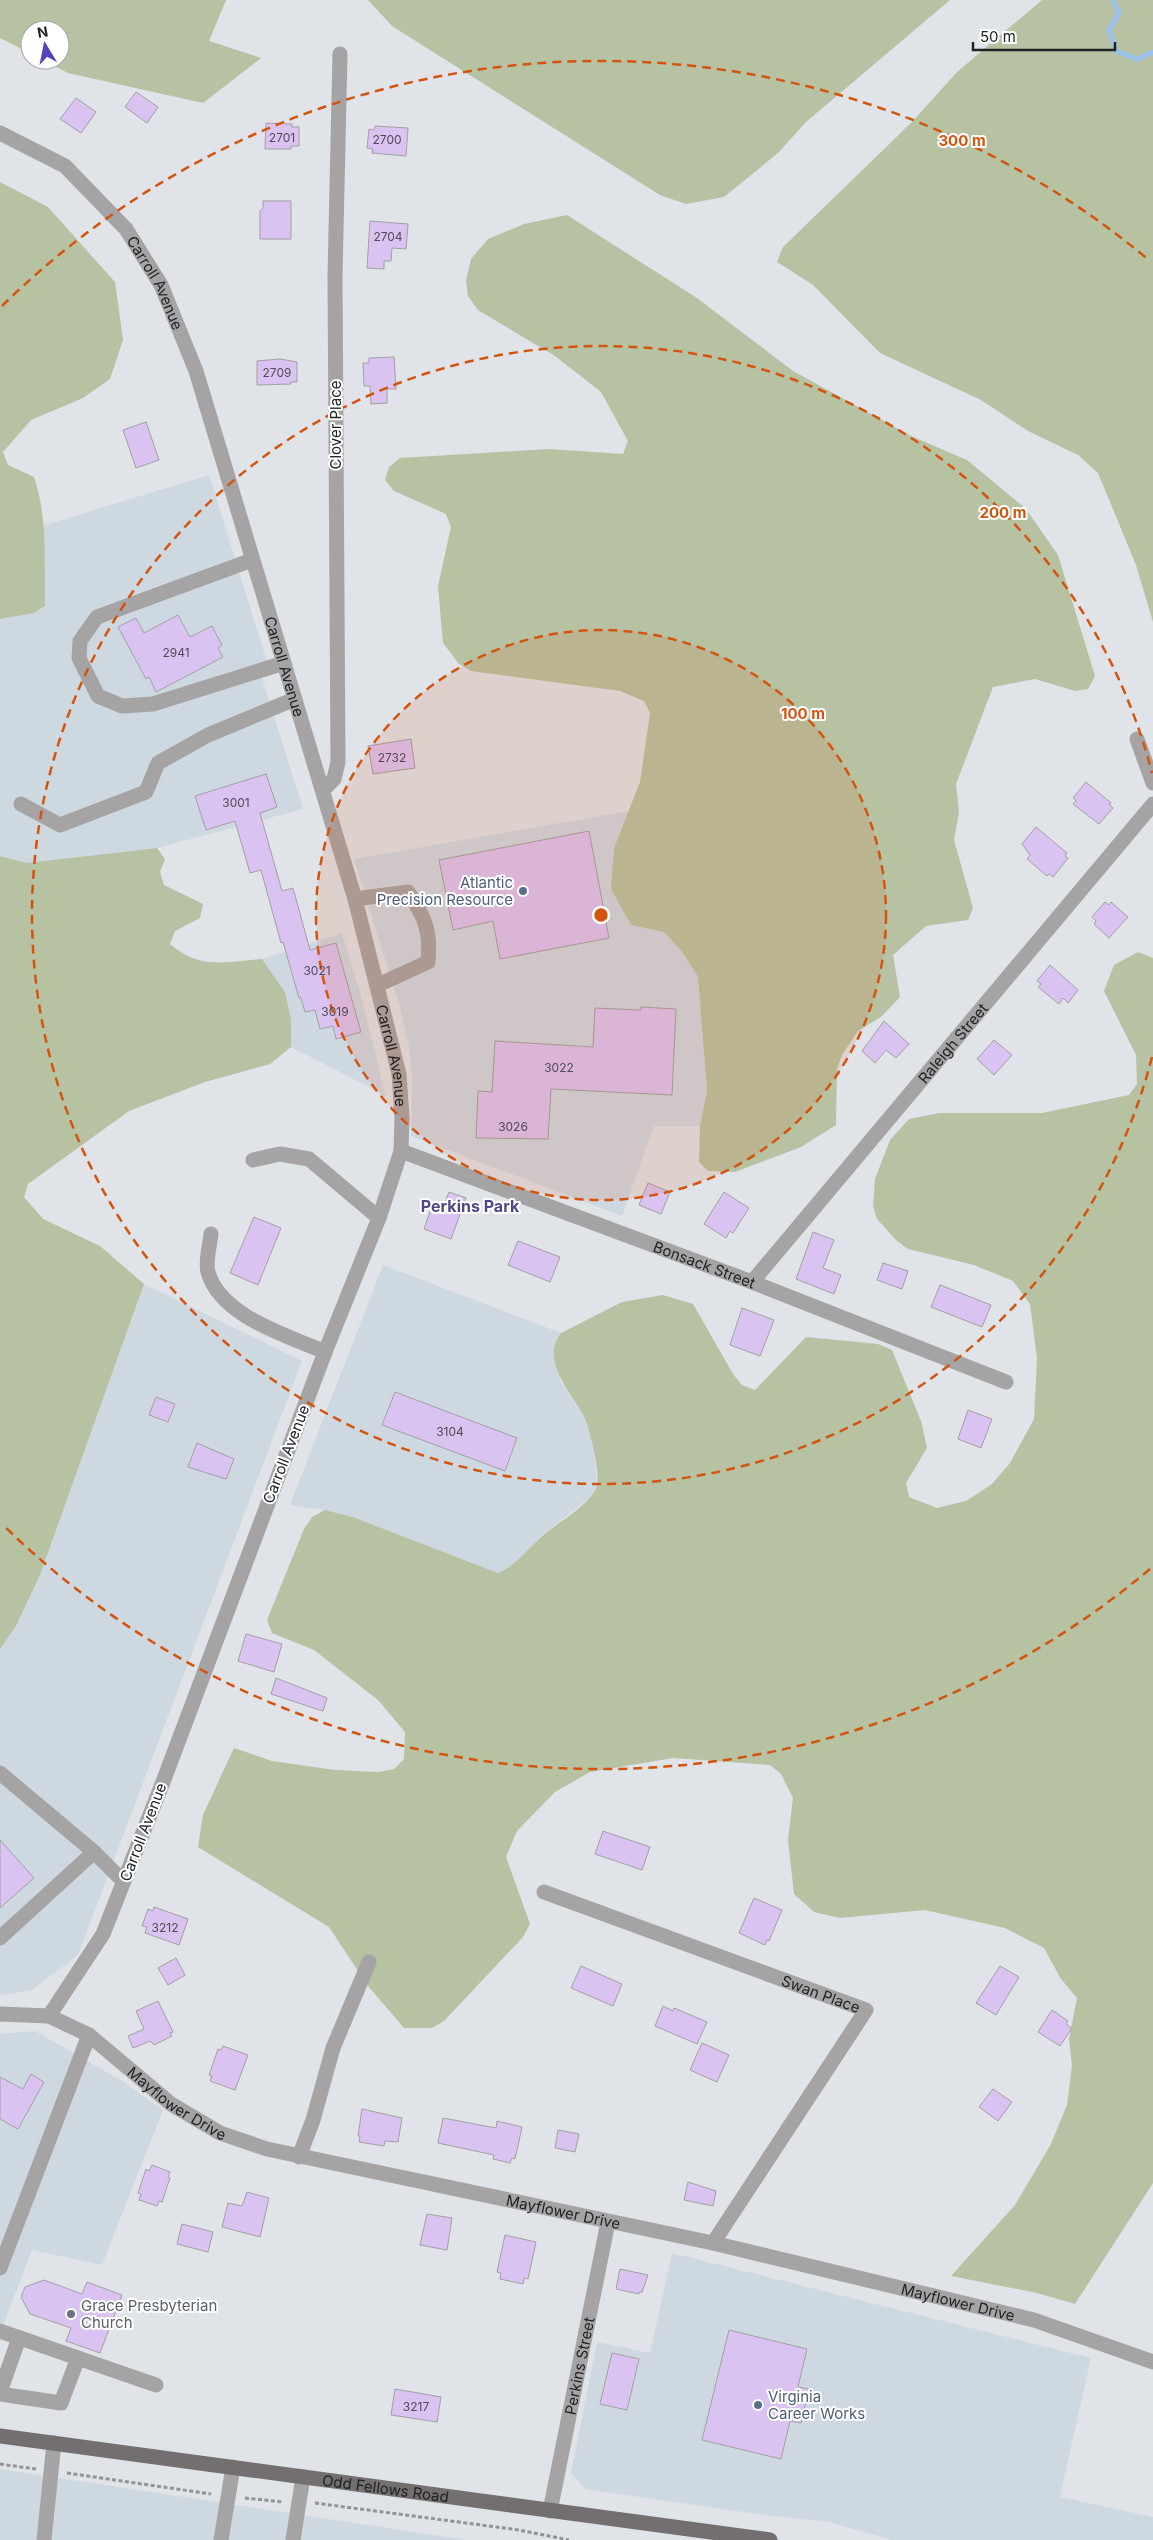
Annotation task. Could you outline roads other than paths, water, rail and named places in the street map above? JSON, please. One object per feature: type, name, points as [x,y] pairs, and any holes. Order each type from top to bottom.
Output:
[{"type":"main road","name":"Odd Fellows Road","points":[[0,2436],[770,2540]]},
{"type":"street","name":"Clover Place","points":[[323,790],[334,780],[338,762],[335,276],[340,54]]},
{"type":"street","name":"Carroll Avenue","points":[[0,133],[65,166],[126,229],[161,285],[196,372],[323,790],[355,899],[399,1074],[401,1151],[378,1218],[103,1934],[49,2016]]},
{"type":"street","points":[[252,560],[97,617],[80,641],[79,658],[98,696],[122,706],[153,704],[284,663]]},
{"type":"street","points":[[21,804],[60,825],[94,812],[146,792],[158,763],[208,735],[295,699]]},
{"type":"street","points":[[1137,739],[1153,783]]},
{"type":"street","name":"Raleigh Street","points":[[752,1282],[1153,804]]},
{"type":"street","points":[[355,899],[408,892],[425,916],[430,945],[428,962],[378,985]]},
{"type":"street","name":"Bonsack Street","points":[[401,1151],[752,1282],[1006,1382]]},
{"type":"street","points":[[253,1160],[280,1154],[309,1159],[378,1218]]},
{"type":"street","points":[[211,1234],[208,1271],[219,1296],[258,1324],[325,1352]]},
{"type":"street","points":[[0,1773],[94,1852],[124,1881]]},
{"type":"street","points":[[0,1938],[94,1852]]},
{"type":"street","name":"Swan Place","points":[[544,1892],[866,2010],[713,2243]]},
{"type":"street","points":[[299,2157],[316,2111],[333,2048],[369,1962]]},
{"type":"street","name":"Mayflower Drive","points":[[0,2014],[49,2016],[89,2035],[171,2104],[220,2133],[267,2149],[713,2243],[1034,2320],[1153,2362]]},
{"type":"street","points":[[0,2268],[89,2035]]},
{"type":"street","name":"Perkins Street","points":[[550,2510],[608,2222]]},
{"type":"street","points":[[0,2331],[156,2385]]},
{"type":"street","points":[[19,2338],[0,2393],[61,2403],[78,2358]]},
{"type":"street","points":[[44,2540],[54,2443]]},
{"type":"street","points":[[221,2540],[232,2467]]},
{"type":"street","points":[[293,2540],[303,2477]]},
{"type":"waterway","points":[[1113,0],[1119,13],[1109,30],[1116,51],[1137,59],[1153,52]]},
{"type":"place","name":"Atlantic Precision Resource","points":[[523,891]]},
{"type":"place","name":"Grace Presbyterian Church","points":[[71,2314]]},
{"type":"place","name":"Virginia Career Works","points":[[758,2405]]},
{"type":"district","name":"Perkins Park","points":[[470,1206]]}]
